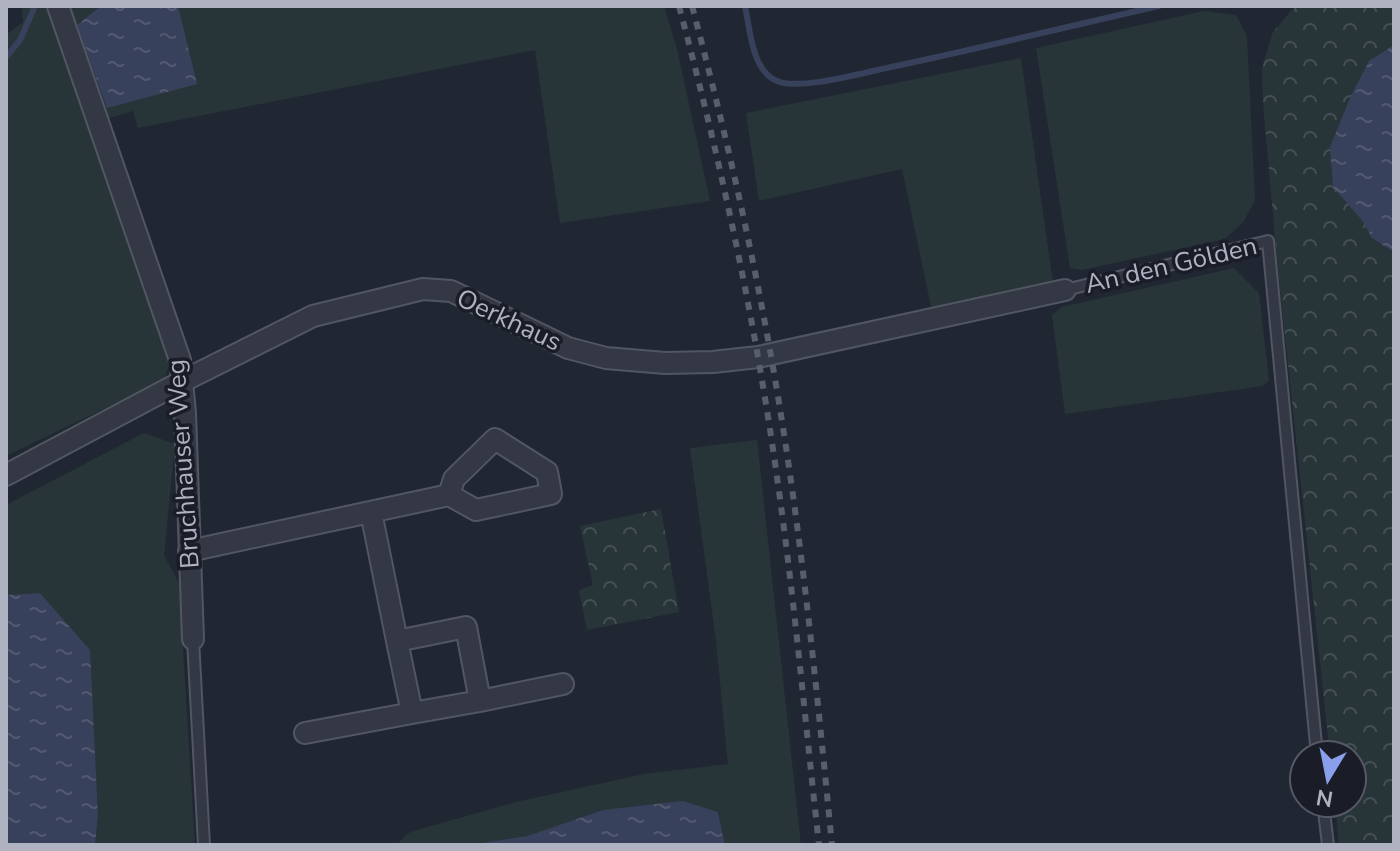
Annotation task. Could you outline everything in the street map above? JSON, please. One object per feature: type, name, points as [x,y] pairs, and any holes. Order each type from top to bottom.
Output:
[{"type":"street","name":"Bruchhauser Weg","points":[[58,6],[180,360],[185,413],[193,639]]},
{"type":"street","name":"Oerkhaus","points":[[6,475],[313,316],[423,289],[451,291],[568,348],[606,358],[665,363],[758,357]]},
{"type":"street","name":"An den Gölden","points":[[758,357],[1065,290]]},
{"type":"street","points":[[189,551],[449,495],[476,510],[551,494],[547,472],[495,439],[454,479],[449,495]]},
{"type":"street","points":[[371,512],[412,713]]},
{"type":"street","points":[[397,641],[466,627],[480,701]]},
{"type":"street","points":[[305,733],[563,684]]},
{"type":"lane","name":"An den Gölden","points":[[1065,290],[1268,241],[1315,739]]},
{"type":"lane","name":"Bruchhauser Weg","points":[[193,639],[204,845]]},
{"type":"lane","points":[[1325,819],[1328,845]]},
{"type":"green space","points":[[22,6],[52,6],[170,362],[164,380],[6,456],[6,35],[23,22]]},
{"type":"green space","points":[[63,6],[664,6],[677,49],[710,201],[560,223],[535,50],[138,128],[133,111],[105,119]]},
{"type":"green space","points":[[1299,6],[1394,6],[1394,845],[1339,845],[1337,819],[1368,819],[1368,739],[1328,739],[1263,103],[1262,68],[1273,32]]},
{"type":"green space","points":[[1204,11],[1236,15],[1247,36],[1255,200],[1244,221],[1225,239],[1082,270],[1070,268],[1036,48]]},
{"type":"green space","points":[[1021,58],[1053,283],[932,311],[902,169],[759,201],[746,113]]},
{"type":"green space","points":[[1234,268],[1259,293],[1269,380],[1263,386],[1065,414],[1052,315],[1062,307]]},
{"type":"green space","points":[[144,433],[175,444],[164,555],[179,583],[195,845],[95,845],[98,814],[95,757],[40,593],[6,595],[6,505]]},
{"type":"green space","points":[[757,440],[801,845],[725,845],[718,812],[683,802],[603,810],[527,836],[470,845],[396,845],[410,832],[516,802],[644,774],[728,764],[716,641],[690,448]]},
{"type":"green space","points":[[661,509],[679,612],[587,630],[579,590],[593,585],[580,526]]},
{"type":"water","points":[[101,6],[178,6],[197,84],[107,108],[77,25]]},
{"type":"water","points":[[1394,45],[1394,252],[1372,238],[1362,220],[1333,187],[1330,147],[1369,61]]},
{"type":"water","points":[[40,593],[90,650],[98,815],[95,845],[6,845],[6,595]]},
{"type":"water","points":[[683,801],[718,812],[725,845],[469,845],[527,836],[603,810]]},
{"type":"waterway","points":[[6,57],[20,40],[35,6]]},
{"type":"waterway","points":[[745,6],[754,49],[762,68],[777,81],[801,84],[850,76],[1159,6]]},
{"type":"railway","points":[[679,6],[735,237],[767,412],[788,563],[819,845]]},
{"type":"railway","points":[[692,6],[745,224],[781,417],[806,600],[832,845]]}]
